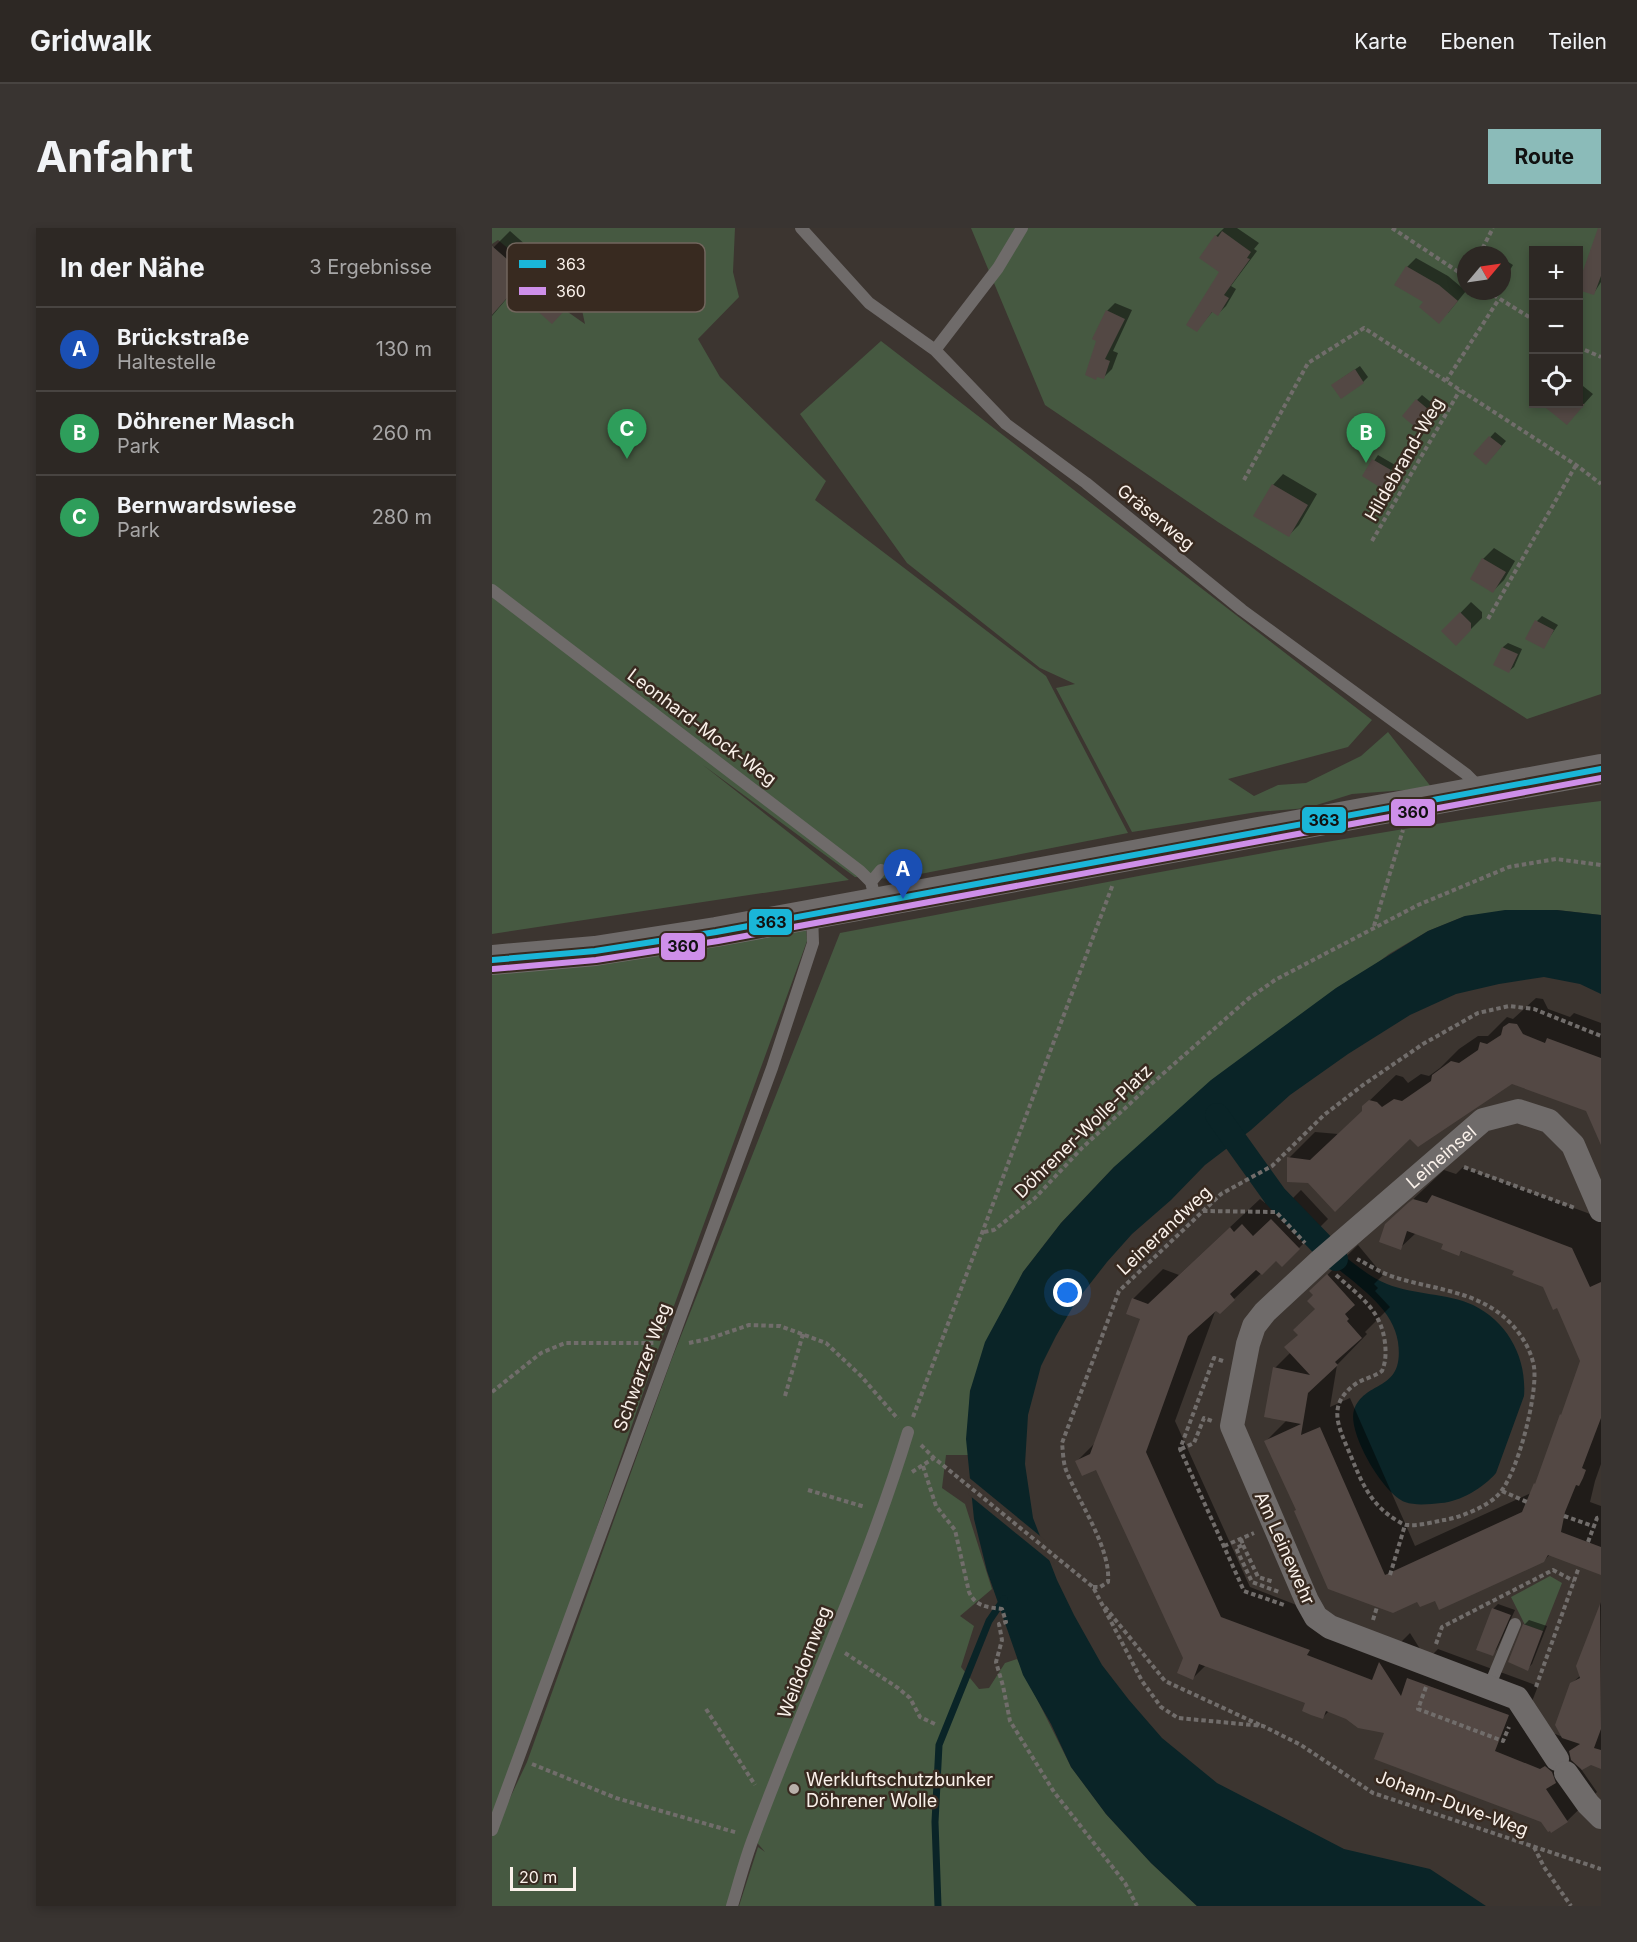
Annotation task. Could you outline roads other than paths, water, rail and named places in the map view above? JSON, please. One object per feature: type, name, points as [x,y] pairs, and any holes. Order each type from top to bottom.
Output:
[{"type":"street","points":[[492,960],[595,951],[716,932],[812,914],[874,893],[1109,859],[1601,769]]},
{"type":"street","name":"Leineinsel","points":[[1329,1252],[1483,1120],[1518,1111],[1549,1121],[1573,1145],[1592,1210]]},
{"type":"street","name":"Am Leinewehr","points":[[1329,1252],[1265,1312],[1254,1326],[1232,1426],[1274,1524],[1288,1590],[1330,1627],[1517,1698],[1588,1804],[1601,1817]]},
{"type":"lane","name":"Gräserweg","points":[[801,228],[869,303],[935,350],[1006,424],[1086,483],[1242,610],[1466,774],[1484,791]]},
{"type":"lane","points":[[935,350],[998,268],[1022,228]]},
{"type":"lane","name":"Leonhard-Mock-Weg","points":[[492,590],[860,871],[874,893]]},
{"type":"lane","points":[[874,893],[881,870]]},
{"type":"lane","name":"Schwarzer Weg","points":[[492,1830],[669,1343],[772,1068],[813,943],[812,914]]},
{"type":"lane","name":"Weißdornweg","points":[[732,1906],[753,1838],[881,1513],[908,1432]]},
{"type":"lane","points":[[1489,1687],[1515,1624]]},
{"type":"water","points":[[1505,910],[1557,910],[1601,915],[1601,994],[1580,984],[1544,977],[1456,994],[1410,1015],[1348,1054],[1290,1095],[1251,1130],[1205,1165],[1171,1200],[1132,1234],[1075,1303],[1041,1366],[1028,1415],[1025,1464],[1033,1518],[1057,1580],[1074,1615],[1102,1665],[1129,1700],[1162,1738],[1217,1783],[1344,1849],[1430,1869],[1486,1906],[1197,1906],[1151,1863],[1106,1814],[1071,1767],[1051,1724],[1023,1675],[987,1571],[974,1519],[966,1439],[970,1391],[985,1342],[1023,1272],[1061,1223],[1114,1167],[1211,1080],[1336,988],[1428,931],[1465,916]]},
{"type":"water","points":[[1341,1254],[1369,1275],[1397,1288],[1452,1298],[1473,1305],[1496,1321],[1513,1343],[1522,1368],[1524,1396],[1496,1473],[1471,1493],[1448,1502],[1414,1504],[1405,1502],[1396,1497],[1377,1475],[1361,1447],[1353,1420],[1354,1410],[1366,1393],[1383,1384],[1396,1370],[1399,1358],[1398,1342],[1395,1329],[1381,1307],[1331,1263]]},
{"type":"waterway","points":[[1217,1115],[1275,1196],[1336,1259]]},
{"type":"waterway","points":[[938,1906],[935,1822],[939,1745],[989,1621],[1004,1599]]},
{"type":"place","name":"Bernwardswiese","points":[[627,459]]},
{"type":"place","name":"Döhrener Masch","points":[[1366,463]]},
{"type":"place","name":"Brückstraße","points":[[903,899]]},
{"type":"place","name":"Werkluftschutzbunker Döhrener Wolle","points":[[794,1789]]}]
